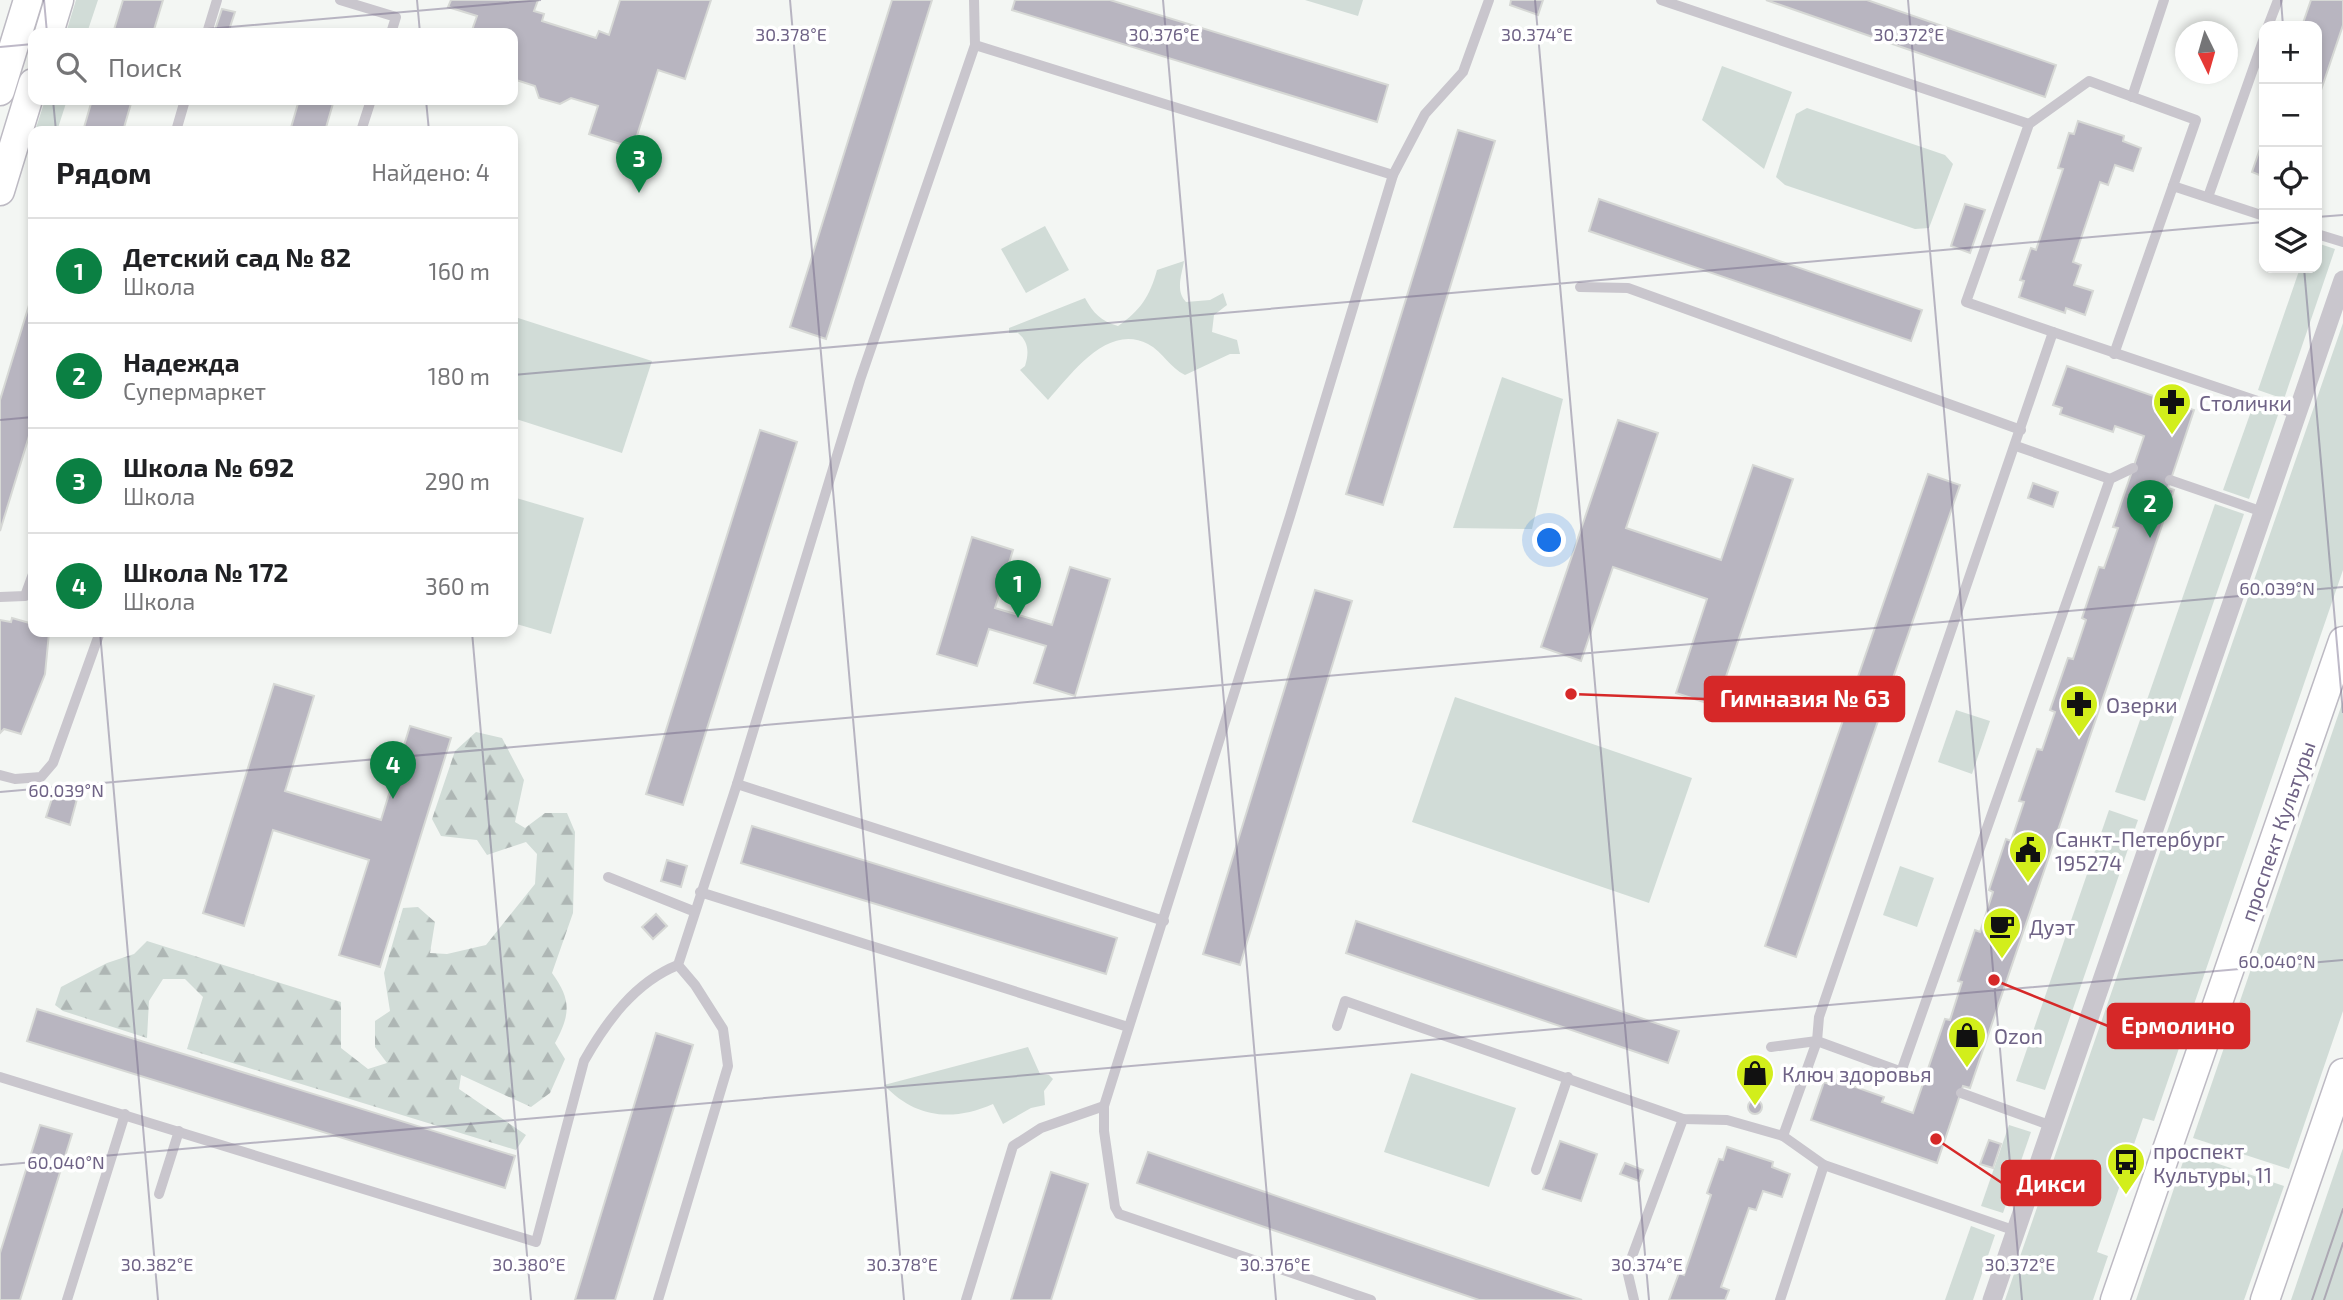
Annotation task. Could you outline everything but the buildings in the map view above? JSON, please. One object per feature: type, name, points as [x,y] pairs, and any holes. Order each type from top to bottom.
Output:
[{"type":"main road","points":[[0,91],[28,0]]},
{"type":"main road","points":[[51,28],[59,0]]},
{"type":"main road","points":[[0,191],[28,99]]},
{"type":"main road","name":"проспект Культуры","points":[[2115,1300],[2343,640]]},
{"type":"main road","points":[[2265,1300],[2343,1073]]},
{"type":"street","points":[[1992,1300],[2343,280]]},
{"type":"lane","points":[[209,28],[217,0]]},
{"type":"lane","points":[[340,0],[396,18],[393,28]]},
{"type":"lane","points":[[0,1077],[536,1242],[584,1061],[597,1039],[628,999],[647,981],[678,965],[693,911],[737,784],[860,380],[975,46],[974,0]]},
{"type":"lane","points":[[1371,1300],[1119,1214],[1115,1207],[1104,1131],[1104,1105],[1164,921],[1392,175],[1425,114],[1463,72],[1489,0]]},
{"type":"lane","points":[[1661,0],[2029,124]]},
{"type":"lane","points":[[2132,97],[2164,0]]},
{"type":"lane","points":[[2270,21],[2278,0]]},
{"type":"lane","points":[[975,46],[1392,175]]},
{"type":"lane","points":[[2208,197],[2259,52]]},
{"type":"lane","points":[[2114,354],[2196,120],[2089,81],[2029,124],[1966,302],[2114,354],[2296,414]]},
{"type":"lane","points":[[178,126],[184,105]]},
{"type":"lane","points":[[363,126],[370,105]]},
{"type":"lane","points":[[2173,186],[2259,214]]},
{"type":"lane","points":[[2322,236],[2343,242]]},
{"type":"lane","points":[[1580,287],[1628,288],[2021,430]]},
{"type":"lane","points":[[1783,1136],[1817,1041],[1819,1017],[2053,332]]},
{"type":"lane","points":[[2016,446],[2110,479],[2133,468]]},
{"type":"lane","points":[[1901,1072],[2110,479]]},
{"type":"lane","points":[[2170,480],[2263,512]]},
{"type":"lane","points":[[0,597],[28,597]]},
{"type":"lane","points":[[0,775],[15,779],[41,777],[53,763],[98,637]]},
{"type":"lane","points":[[737,784],[1164,921]]},
{"type":"lane","points":[[608,877],[693,911]]},
{"type":"lane","points":[[700,892],[1128,1027]]},
{"type":"lane","points":[[658,1300],[728,1066],[723,1029],[695,985],[678,965]]},
{"type":"lane","points":[[1337,1026],[1345,1001],[1683,1119],[1727,1120],[1783,1136],[1824,1165],[2016,1231]]},
{"type":"lane","points":[[1771,1047],[1817,1041],[1924,1080]]},
{"type":"lane","points":[[1536,1170],[1568,1077]]},
{"type":"lane","points":[[1961,1093],[2053,1126]]},
{"type":"lane","points":[[966,1300],[1013,1146],[1041,1128],[1104,1105]]},
{"type":"lane","points":[[67,1300],[125,1114]]},
{"type":"lane","points":[[1634,1300],[1627,1270],[1683,1119]]},
{"type":"lane","points":[[159,1194],[179,1130]]},
{"type":"lane","points":[[1780,1300],[1824,1165]]},
{"type":"green space","points":[[76,0],[98,0],[89,28],[68,28]]},
{"type":"green space","points":[[1305,0],[1363,0],[1358,16]]},
{"type":"green space","points":[[1722,66],[1792,92],[1764,169],[1702,120]]},
{"type":"green space","points":[[43,105],[65,105],[59,126],[37,126]]},
{"type":"green space","points":[[1807,108],[1945,155],[1953,164],[1929,228],[1915,229],[1785,185],[1776,177],[1796,114]]},
{"type":"green space","points":[[1045,226],[1069,270],[1026,293],[1001,249]]},
{"type":"green space","points":[[2322,245],[2335,249],[2284,399],[2258,390],[2298,273],[2322,273]]},
{"type":"green space","points":[[1184,261],[1180,282],[1183,298],[1186,302],[1210,300],[1223,293],[1227,305],[1214,315],[1212,332],[1237,340],[1240,354],[1230,354],[1185,375],[1148,344],[1133,339],[1119,340],[1092,354],[1048,400],[1020,370],[1025,366],[1026,344],[1018,333],[1009,333],[1009,328],[1085,298],[1098,316],[1118,326],[1143,302],[1157,270]]},
{"type":"green space","points":[[518,318],[652,361],[622,453],[518,420]]},
{"type":"green space","points":[[2343,323],[2343,570],[2154,1121],[2143,1118],[2097,1252],[2108,1256],[2093,1300],[2005,1300]]},
{"type":"green space","points":[[1502,377],[1563,399],[1532,529],[1453,528]]},
{"type":"green space","points":[[2254,403],[2279,412],[2249,499],[2223,490]]},
{"type":"green space","points":[[518,498],[584,518],[551,634],[518,624]]},
{"type":"green space","points":[[2215,504],[2244,514],[2145,801],[2115,792]]},
{"type":"green space","points":[[1455,697],[1692,778],[1649,903],[1412,822]]},
{"type":"green space","points":[[2343,701],[2343,1011],[2289,1169],[2193,1138]]},
{"type":"green space","points":[[1956,710],[1990,721],[1972,774],[1938,762]]},
{"type":"green space","points":[[476,732],[502,738],[524,780],[515,822],[525,828],[545,813],[567,813],[575,832],[573,913],[552,973],[566,999],[564,1023],[555,1043],[565,1059],[550,1093],[531,1107],[461,1075],[459,1089],[526,1135],[516,1150],[187,1049],[203,997],[185,979],[163,979],[149,1001],[147,1038],[63,1011],[55,1005],[61,987],[107,963],[134,954],[147,941],[341,1002],[341,1048],[368,1069],[387,1063],[375,1047],[375,1021],[390,1011],[384,973],[403,908],[418,907],[435,922],[430,953],[447,954],[486,945],[535,884],[537,854],[526,842],[487,855],[477,840],[441,836],[432,819],[455,751]]},
{"type":"green space","points":[[2109,810],[2138,820],[2045,1090],[2016,1081]]},
{"type":"green space","points":[[1900,866],[1934,878],[1917,927],[1883,915]]},
{"type":"green space","points":[[1028,1047],[1040,1074],[1049,1075],[1053,1079],[1044,1091],[1045,1105],[1031,1108],[1003,1124],[993,1104],[963,1113],[935,1114],[908,1104],[884,1085]]},
{"type":"green space","points":[[1411,1073],[1516,1108],[1489,1187],[1384,1152]]},
{"type":"green space","points":[[2009,1125],[2031,1132],[2003,1213],[1981,1206]]},
{"type":"green space","points":[[2343,1148],[2343,1300],[2291,1300]]},
{"type":"green space","points":[[2186,1153],[2284,1186],[2244,1300],[2136,1300]]},
{"type":"green space","points":[[1971,1226],[1995,1235],[1973,1300],[1945,1300]]},
{"type":"tram line","points":[[2312,1300],[2343,1209]]},
{"type":"tram line","points":[[2324,1300],[2343,1243]]},
{"type":"place","name":"Школа № 692","points":[[639,193]]},
{"type":"place","name":"Столички","points":[[2172,436]]},
{"type":"place","name":"Надежда","points":[[2150,538]]},
{"type":"place","name":"Детский сад № 82","points":[[1018,618]]},
{"type":"place","name":"Гимназия № 63","points":[[1571,694]]},
{"type":"place","name":"Озерки","points":[[2079,738]]},
{"type":"place","name":"Школа № 172","points":[[393,799]]},
{"type":"place","name":"Санкт-Петербург 195274","points":[[2028,884]]},
{"type":"place","name":"Дуэт","points":[[2002,960]]},
{"type":"place","name":"Ермолино","points":[[1994,980]]},
{"type":"place","name":"Ozon","points":[[1967,1069]]},
{"type":"place","name":"Ключ здоровья","points":[[1755,1107]]},
{"type":"place","name":"Дикси","points":[[1936,1139]]},
{"type":"place","name":"проспект Культуры, 11","points":[[2126,1196]]}]
